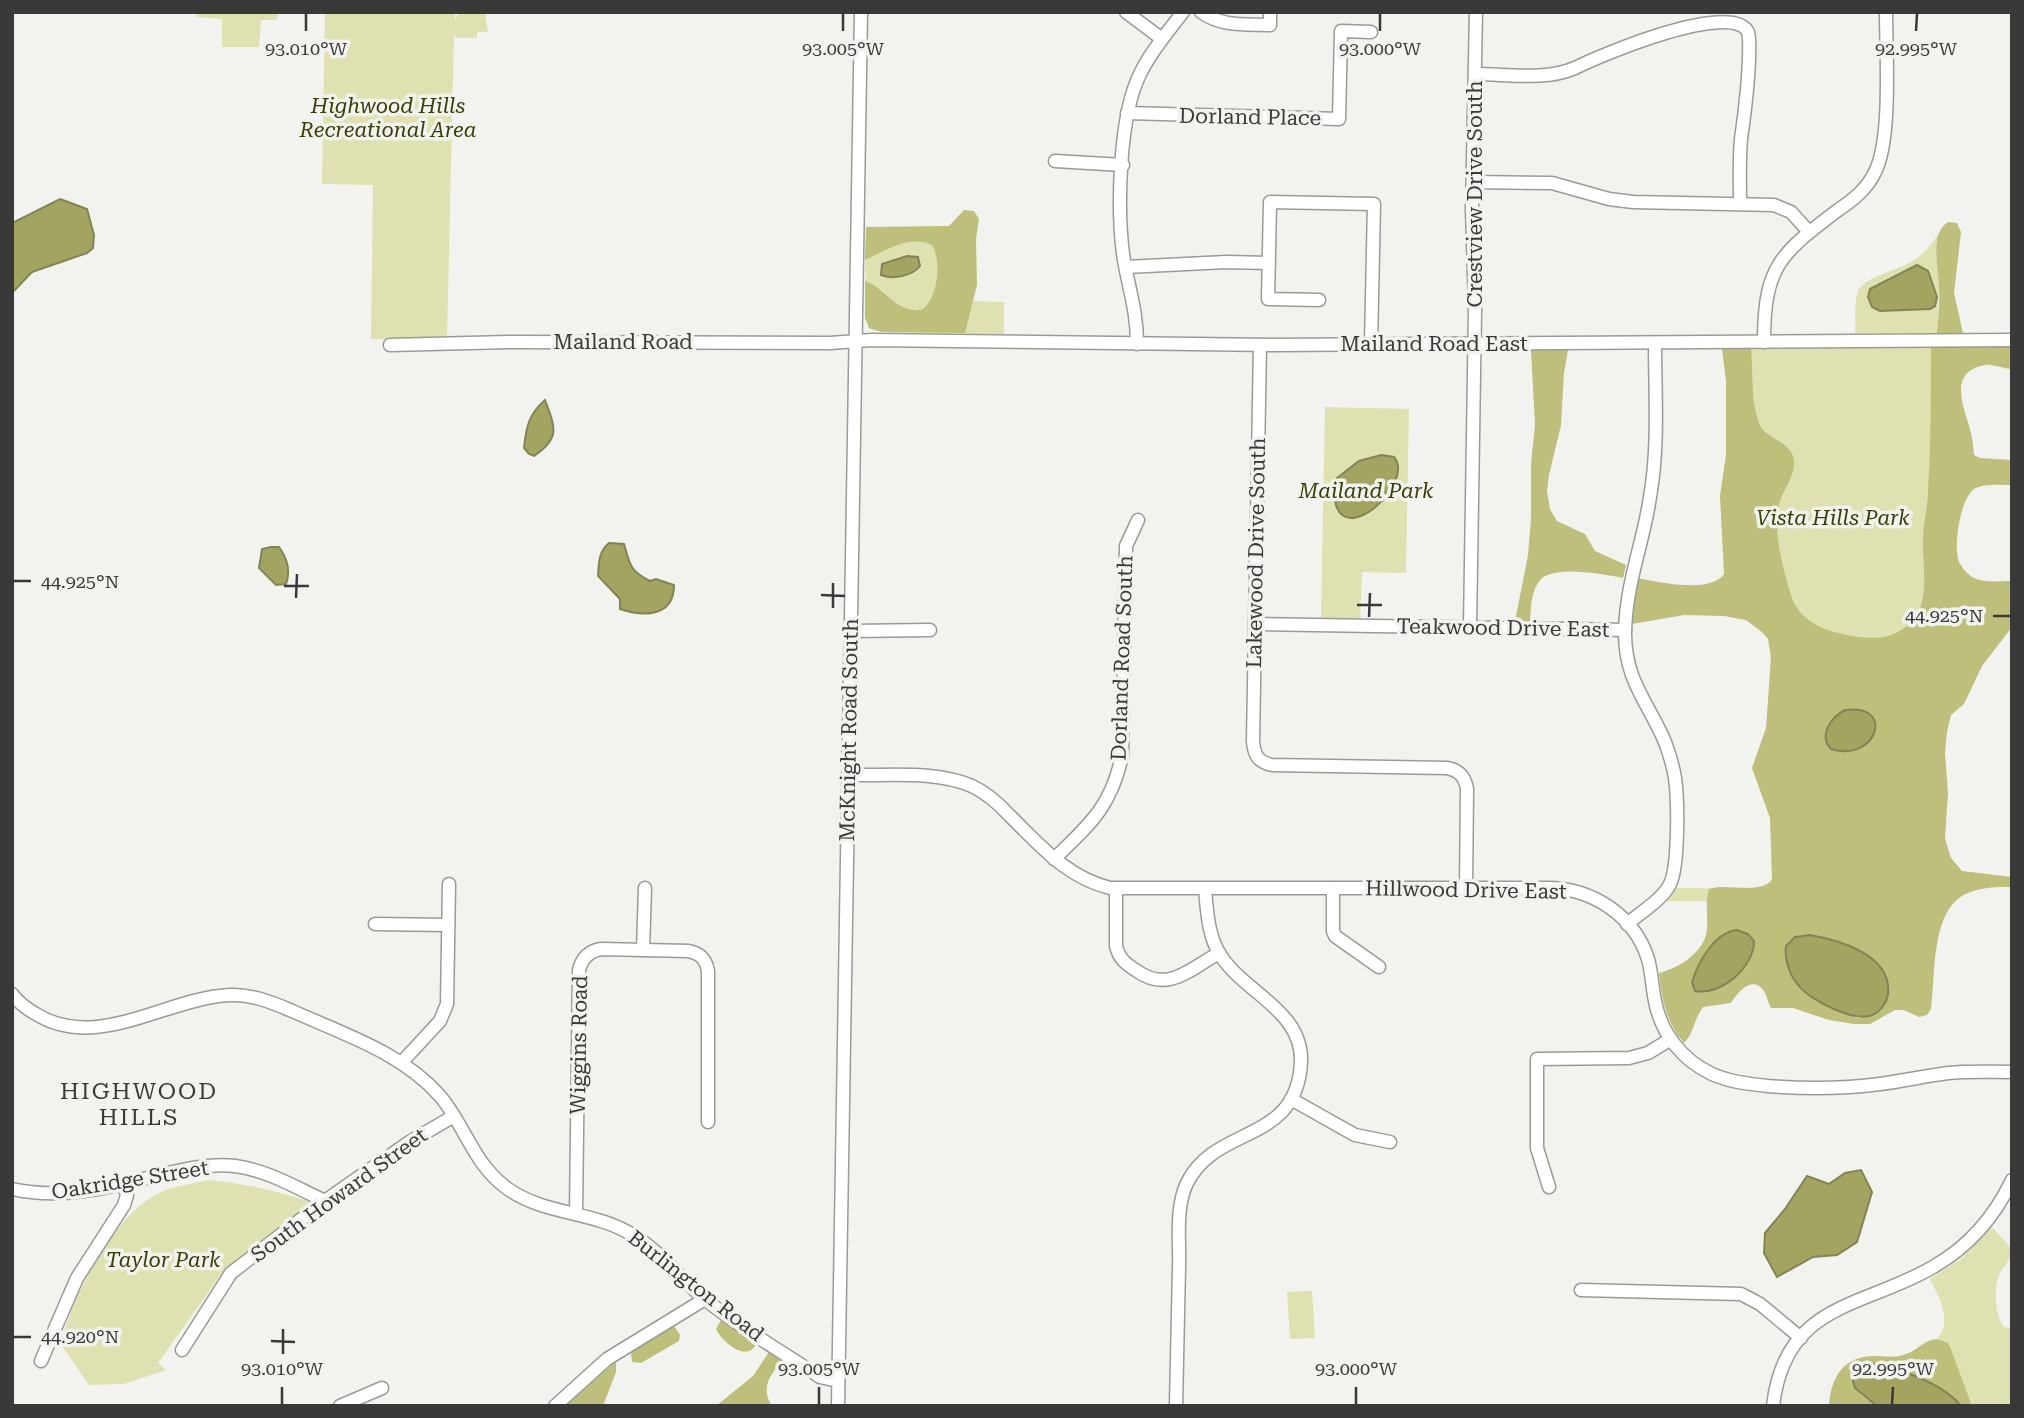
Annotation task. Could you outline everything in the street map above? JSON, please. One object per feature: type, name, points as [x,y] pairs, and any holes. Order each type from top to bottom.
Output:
[{"type":"street","name":"McKnight Road South","points":[[838,1406],[861,12]]},
{"type":"street","points":[[1126,12],[1162,38]]},
{"type":"street","points":[[1137,344],[1135,305],[1126,267],[1121,225],[1127,113],[1137,78],[1162,38],[1183,12]]},
{"type":"street","points":[[1201,12],[1224,23],[1270,25],[1270,12]]},
{"type":"street","name":"Crestview Drive South","points":[[1470,627],[1476,12]]},
{"type":"street","points":[[1475,74],[1561,73],[1681,16],[1704,12],[1736,16],[1745,25],[1749,38],[1748,100],[1740,151],[1740,204]]},
{"type":"street","points":[[1764,342],[1766,299],[1773,272],[1791,247],[1868,184],[1879,163],[1884,141],[1886,12]]},
{"type":"street","name":"Dorland Place","points":[[1127,113],[1339,119],[1341,31],[1371,32]]},
{"type":"street","points":[[1055,160],[1123,165]]},
{"type":"street","points":[[1473,182],[1552,183],[1609,199],[1633,202],[1770,204],[1785,208],[1795,215],[1808,232]]},
{"type":"street","points":[[1319,300],[1268,299],[1270,202],[1374,204],[1371,344]]},
{"type":"street","points":[[1126,267],[1226,262],[1269,263]]},
{"type":"street","name":"Mailand Road East","points":[[856,342],[872,340],[1259,345],[2012,340]]},
{"type":"street","name":"Mailand Road","points":[[390,345],[509,342],[856,342]]},
{"type":"street","points":[[1627,923],[1659,897],[1671,882],[1675,865],[1674,774],[1667,749],[1632,677],[1625,630],[1630,579],[1647,517],[1653,477],[1655,342]]},
{"type":"street","name":"Lakewood Drive South","points":[[1259,345],[1253,746],[1258,759],[1274,765],[1455,770],[1463,777],[1467,789],[1466,888]]},
{"type":"street","name":"Dorland Road South","points":[[1054,859],[1100,812],[1119,770],[1122,756],[1126,546],[1138,520]]},
{"type":"street","name":"Teakwood Drive East","points":[[1255,624],[1625,630]]},
{"type":"street","points":[[851,631],[930,629]]},
{"type":"street","name":"Hillwood Drive East","points":[[848,775],[934,777],[969,785],[1000,806],[1054,859],[1080,878],[1116,889],[1566,889],[1598,900],[1627,923],[1645,952],[1657,1011],[1671,1039],[1685,1056],[1706,1071],[1731,1081],[1791,1088],[1843,1087],[1956,1073],[2012,1072]]},
{"type":"street","points":[[402,1062],[434,1029],[444,1012],[448,993],[449,884]]},
{"type":"street","points":[[643,950],[645,888]]},
{"type":"street","points":[[1116,889],[1118,955],[1149,980],[1166,982],[1219,953]]},
{"type":"street","points":[[1176,1406],[1180,1220],[1186,1185],[1202,1162],[1225,1146],[1265,1127],[1281,1115],[1297,1086],[1301,1062],[1298,1040],[1293,1028],[1272,1004],[1232,971],[1219,953],[1211,931],[1205,889]]},
{"type":"street","points":[[1333,889],[1335,936],[1379,967]]},
{"type":"street","points":[[375,924],[448,925]]},
{"type":"street","name":"Wiggins Road","points":[[576,1214],[581,964],[584,958],[595,950],[694,952],[705,960],[708,966],[708,1122]]},
{"type":"street","name":"Burlington Road","points":[[12,994],[38,1016],[61,1026],[80,1029],[105,1026],[209,998],[248,996],[274,1003],[382,1051],[402,1062],[442,1098],[478,1160],[494,1178],[526,1200],[548,1208],[602,1220],[639,1238],[705,1299],[820,1377],[838,1381]]},
{"type":"street","points":[[1549,1187],[1537,1148],[1537,1059],[1629,1058],[1648,1053],[1671,1039]]},
{"type":"street","points":[[1291,1099],[1355,1135],[1390,1142]]},
{"type":"street","name":"South Howard Street","points":[[182,1350],[231,1273],[325,1201],[411,1141],[454,1116]]},
{"type":"street","name":"Oakridge Street","points":[[12,1189],[56,1194],[123,1184],[201,1166],[237,1167],[264,1173],[325,1201]]},
{"type":"street","points":[[1773,1406],[1783,1366],[1801,1338],[1816,1322],[1834,1310],[1915,1276],[1950,1256],[1988,1219],[2012,1180]]},
{"type":"street","points":[[41,1361],[77,1278],[124,1205],[127,1195],[123,1184]]},
{"type":"street","points":[[1581,1290],[1741,1294],[1760,1304],[1801,1338]]},
{"type":"street","points":[[555,1406],[607,1359],[705,1299]]},
{"type":"street","points":[[340,1406],[382,1388]]},
{"type":"green space","points":[[196,12],[278,12],[277,20],[261,20],[259,47],[222,47],[222,19],[197,17]]},
{"type":"green space","name":"Highwood Hills Recreational Area","points":[[325,12],[455,12],[455,20],[460,12],[485,12],[488,32],[477,32],[477,38],[456,38],[454,34],[447,340],[371,339],[373,185],[322,184]]},
{"type":"green space","points":[[1940,231],[1937,253],[1937,333],[1855,333],[1856,299],[1860,288],[1872,279],[1914,260],[1927,249]]},
{"type":"green space","points":[[866,232],[974,233],[973,301],[1004,302],[1004,334],[882,332],[871,329],[865,320]]},
{"type":"green space","name":"Vista Hills Park","points":[[1938,347],[1939,885],[1800,902],[1665,901],[1675,888],[1773,889],[1776,609],[1726,591],[1730,349]]},
{"type":"green space","name":"Mailand Park","points":[[1325,407],[1409,409],[1406,573],[1362,572],[1360,619],[1321,618]]},
{"type":"green space","name":"Taylor Park","points":[[207,1180],[261,1188],[314,1203],[238,1258],[222,1273],[158,1363],[166,1370],[124,1384],[89,1385],[61,1344],[74,1303],[97,1259],[126,1219],[142,1204],[164,1191]]},
{"type":"green space","points":[[1992,1227],[2012,1249],[2010,1259],[2000,1273],[1996,1293],[2001,1322],[2004,1327],[2012,1329],[2012,1401],[2007,1406],[1972,1406],[1948,1343],[1937,1339],[1942,1332],[1944,1317],[1930,1279],[1962,1258]]},
{"type":"green space","points":[[1312,1291],[1315,1338],[1290,1339],[1287,1292]]},
{"type":"shaded area","points":[[60,199],[87,209],[94,235],[93,248],[87,253],[32,272],[12,293],[12,223]]},
{"type":"shaded area","points":[[964,210],[974,211],[979,219],[976,239],[977,285],[965,333],[882,332],[869,328],[865,317],[865,281],[899,305],[914,310],[923,309],[935,288],[938,269],[932,245],[924,242],[898,245],[865,260],[866,227],[949,226]]},
{"type":"shaded area","points":[[1948,222],[1957,223],[1961,232],[1954,293],[1963,333],[1937,333],[1939,293],[1936,252],[1942,227]]},
{"type":"shaded area","points":[[907,256],[918,257],[920,266],[917,269],[897,277],[881,275],[882,264]]},
{"type":"shaded area","points":[[1917,265],[1928,271],[1937,297],[1935,306],[1930,309],[1880,311],[1872,307],[1868,297],[1870,289]]},
{"type":"shaded area","points":[[1931,347],[2012,347],[2012,369],[1985,365],[1965,375],[1962,384],[1961,393],[1974,455],[1980,458],[2012,460],[2012,485],[1982,486],[1969,494],[1959,524],[1957,555],[1967,573],[1978,580],[2012,581],[2012,627],[1982,666],[1964,704],[1951,715],[1945,753],[1948,793],[1945,839],[1951,858],[1962,871],[2012,877],[2012,887],[1984,888],[1968,893],[1956,901],[1947,913],[1937,944],[1931,1009],[1927,1015],[1919,1017],[1904,1010],[1895,1010],[1870,1024],[1829,1020],[1793,1008],[1771,1008],[1764,991],[1754,984],[1745,987],[1731,1003],[1703,1007],[1684,1043],[1666,1010],[1659,973],[1690,958],[1701,945],[1707,929],[1709,889],[1764,886],[1772,879],[1770,818],[1752,768],[1766,728],[1771,657],[1768,639],[1746,620],[1724,616],[1684,615],[1632,624],[1637,578],[1696,585],[1707,584],[1724,574],[1720,496],[1726,455],[1726,381],[1722,349],[1751,348],[1753,396],[1759,423],[1762,429],[1788,448],[1794,460],[1793,472],[1777,515],[1781,558],[1792,599],[1802,614],[1816,625],[1852,636],[1882,637],[1908,625],[1920,609],[1924,589],[1923,539],[1929,473]],"holes":[[[1849,710],[1863,710],[1872,715],[1862,748],[1848,752],[1834,750],[1827,745],[1829,728],[1834,720]],[[1733,930],[1745,932],[1754,941],[1753,951],[1734,978],[1715,989],[1695,991],[1692,982],[1698,966],[1707,951]],[[1804,935],[1827,938],[1865,954],[1875,962],[1886,981],[1882,1008],[1868,1017],[1857,1018],[1819,1001],[1785,954],[1788,943],[1793,938]]]},
{"type":"shaded area","points":[[1531,350],[1568,350],[1561,425],[1547,491],[1550,509],[1557,521],[1585,534],[1595,551],[1626,565],[1623,578],[1568,571],[1548,575],[1541,579],[1535,588],[1530,621],[1515,621],[1528,555],[1531,519],[1531,464],[1535,425]]},
{"type":"shaded area","points":[[545,400],[553,425],[552,437],[543,450],[534,456],[524,448],[526,434],[529,421]]},
{"type":"shaded area","points":[[1381,455],[1394,457],[1398,468],[1388,494],[1365,514],[1353,518],[1343,515],[1334,498],[1337,478],[1359,461]]},
{"type":"shaded area","points":[[609,543],[624,544],[632,567],[638,574],[650,581],[656,579],[674,585],[673,596],[663,609],[639,613],[620,609],[620,599],[598,576],[601,554]]},
{"type":"shaded area","points":[[279,547],[286,560],[286,584],[276,585],[259,568],[262,549]]},
{"type":"shaded area","points":[[1845,710],[1861,710],[1871,715],[1875,723],[1874,732],[1869,741],[1860,748],[1847,751],[1831,749],[1826,738],[1828,727],[1835,717]]},
{"type":"shaded area","points":[[1737,930],[1748,934],[1754,941],[1753,951],[1742,970],[1715,989],[1695,991],[1692,982],[1708,949],[1722,936]]},
{"type":"shaded area","points":[[1810,935],[1862,952],[1882,969],[1887,981],[1888,995],[1880,1010],[1864,1017],[1844,1013],[1822,1003],[1799,986],[1788,968],[1786,946],[1795,937]]},
{"type":"shaded area","points":[[1861,1170],[1872,1192],[1857,1242],[1837,1255],[1813,1257],[1777,1277],[1764,1253],[1765,1233],[1807,1176],[1829,1184],[1845,1173]]},
{"type":"shaded area","points":[[721,1320],[756,1344],[752,1349],[741,1351],[724,1340],[716,1329]]},
{"type":"shaded area","points":[[674,1326],[680,1335],[679,1341],[641,1363],[632,1362],[631,1352]]},
{"type":"shaded area","points":[[1937,1339],[1948,1343],[1972,1406],[1961,1406],[1953,1397],[1917,1377],[1866,1363],[1852,1377],[1853,1382],[1861,1394],[1877,1406],[1829,1406],[1836,1377],[1847,1364],[1864,1357],[1903,1355]]},
{"type":"shaded area","points":[[769,1352],[782,1361],[768,1382],[768,1399],[772,1406],[716,1406],[753,1376]]},
{"type":"shaded area","points":[[616,1361],[616,1372],[603,1406],[565,1406]]},
{"type":"shaded area","points":[[1862,1363],[1916,1376],[1942,1390],[1961,1406],[1877,1406],[1855,1388],[1853,1372]]},
{"type":"district","name":"HIGHWOOD HILLS","points":[[139,1104]]}]
